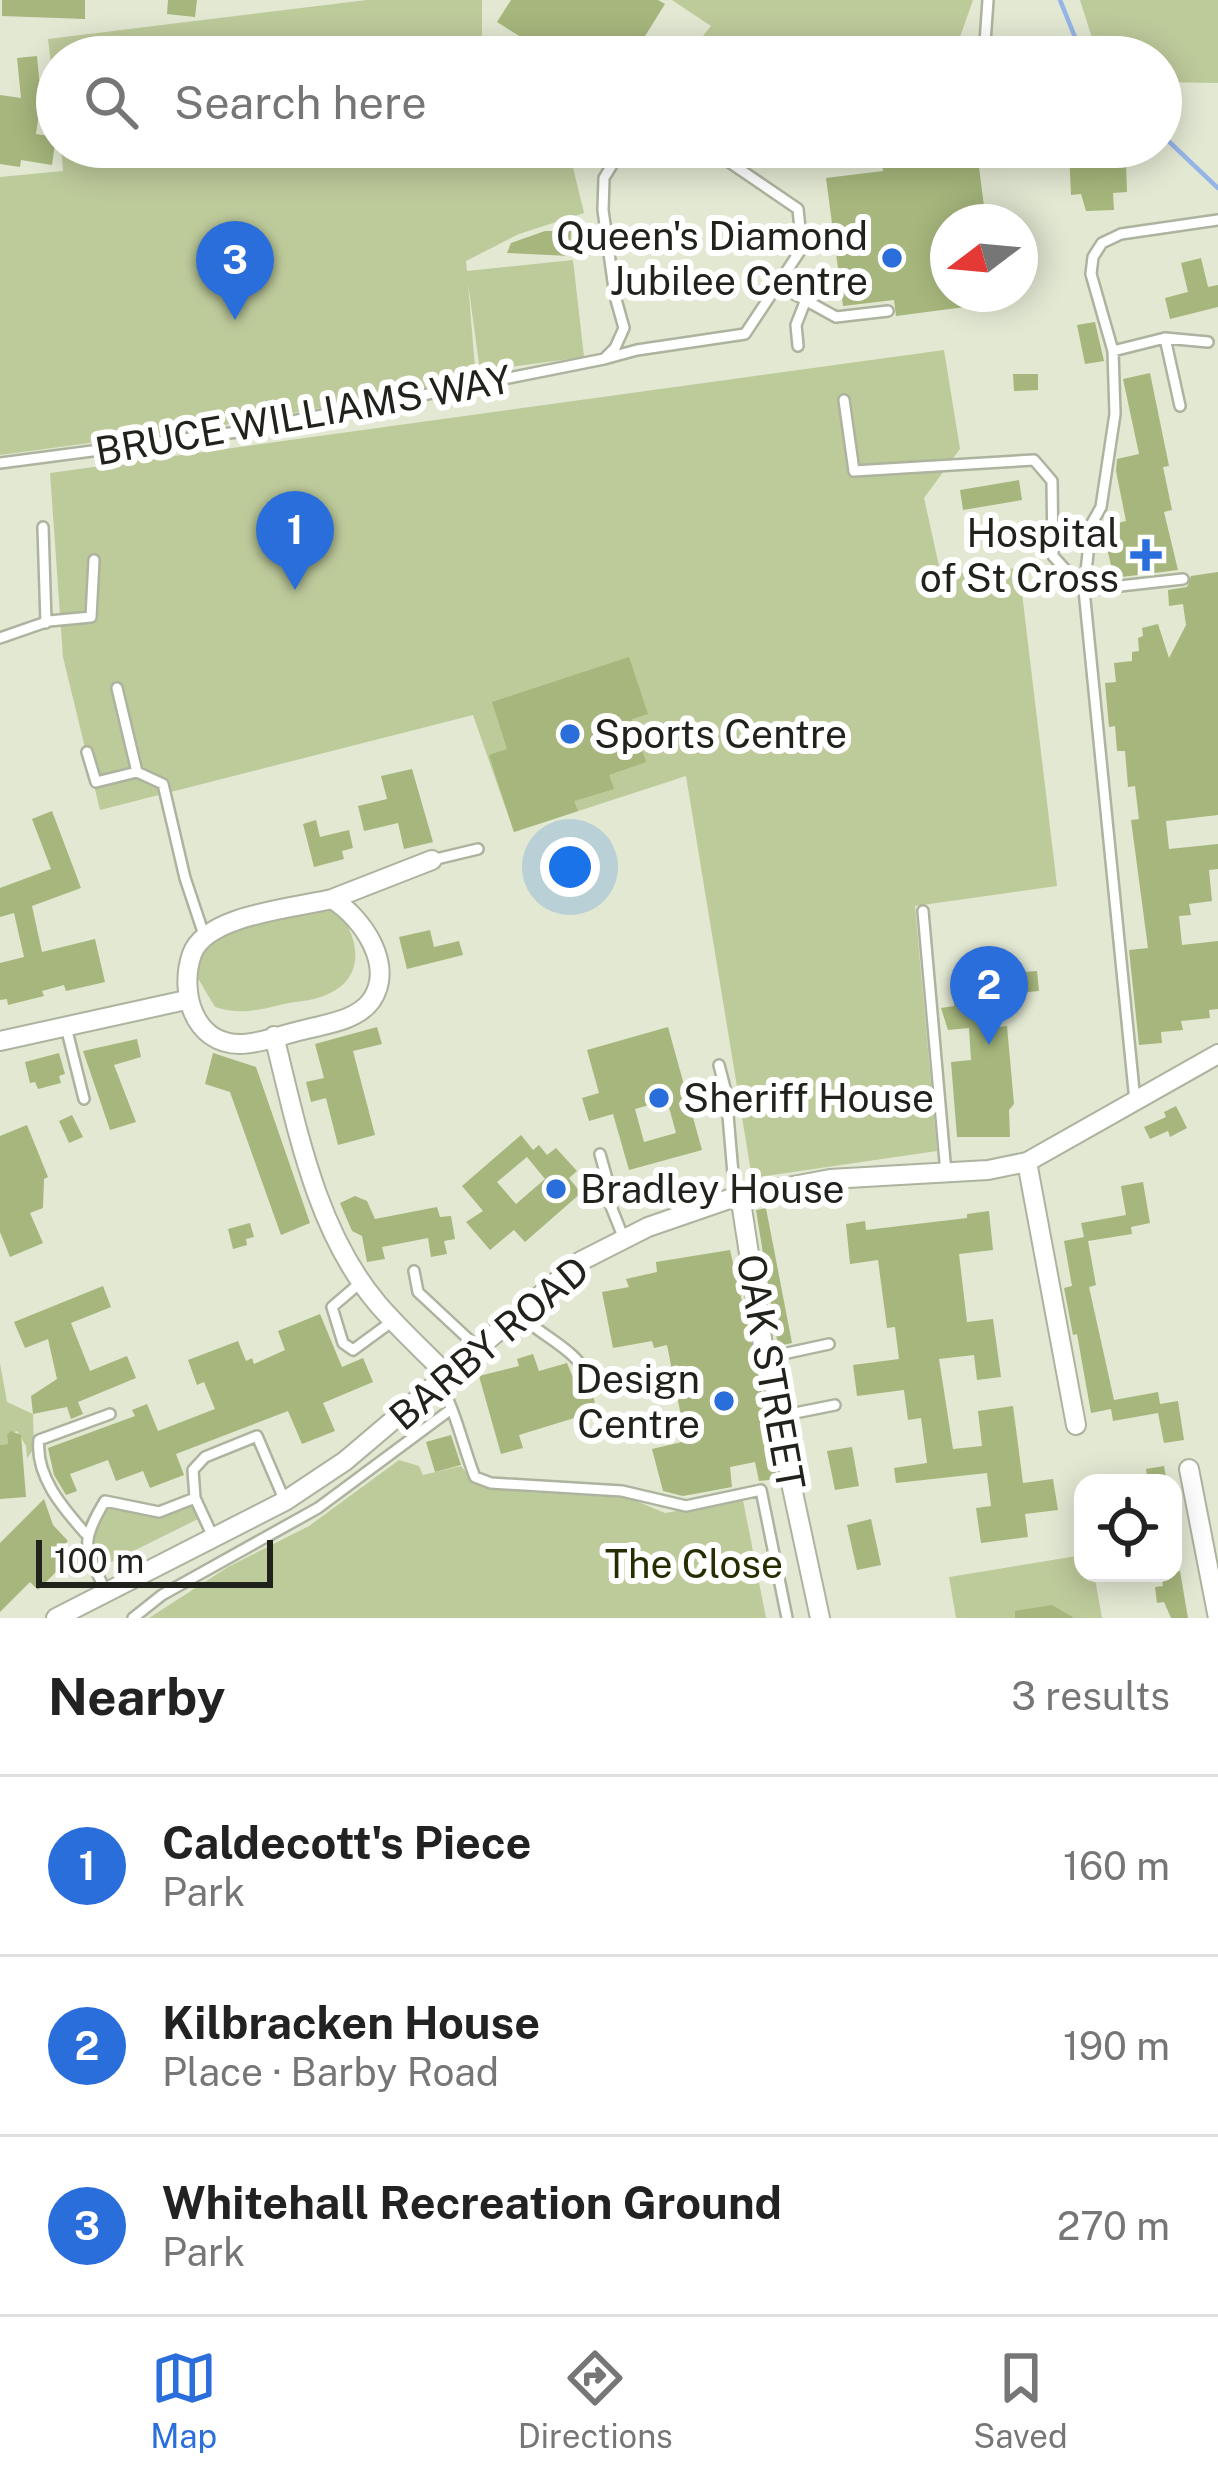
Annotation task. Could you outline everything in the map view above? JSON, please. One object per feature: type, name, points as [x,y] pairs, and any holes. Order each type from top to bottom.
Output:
[{"type":"street","points":[[332,899],[364,925],[374,951],[378,976],[371,1001],[346,1020],[240,1044],[217,1039],[198,1023],[186,1000],[185,972],[196,941],[204,935],[217,926],[332,899],[432,860]]},
{"type":"street","points":[[0,1041],[186,1000]]},
{"type":"street","points":[[274,1036],[308,1171],[334,1232],[363,1281],[443,1380]]},
{"type":"street","name":"BARBY ROAD","points":[[70,1616],[285,1502],[345,1462],[581,1261],[624,1239],[737,1196],[830,1179],[946,1173],[1027,1162],[1218,1054]]},
{"type":"street","points":[[1027,1162],[1076,1425]]},
{"type":"street","name":"OAK STREET","points":[[737,1196],[820,1618]]},
{"type":"street","points":[[1189,1469],[1213,1560],[1218,1618]]},
{"type":"lane","points":[[985,36],[988,0]]},
{"type":"lane","points":[[604,359],[624,328],[603,210],[604,178],[610,168]]},
{"type":"lane","name":"BRUCE WILLIAMS WAY","points":[[0,463],[241,432],[638,350],[745,334],[802,248],[799,208],[739,168]]},
{"type":"lane","points":[[1136,1101],[1084,590],[1091,525],[1101,507],[1115,414],[1113,351],[1091,274],[1093,257],[1102,243],[1136,230],[1218,220]]},
{"type":"lane","points":[[778,285],[836,317],[888,311]]},
{"type":"lane","points":[[798,346],[796,326],[806,302]]},
{"type":"lane","points":[[1113,351],[1165,338],[1208,342]]},
{"type":"lane","points":[[1165,338],[1180,406]]},
{"type":"lane","points":[[844,400],[854,471],[1034,460],[1052,481],[1053,556],[1084,590]]},
{"type":"lane","points":[[44,527],[46,622]]},
{"type":"lane","points":[[0,638],[46,622],[91,617],[94,560]]},
{"type":"lane","points":[[1084,590],[1183,579]]},
{"type":"lane","points":[[117,688],[137,772]]},
{"type":"lane","points":[[88,752],[96,782],[137,772],[164,784],[185,878],[204,935]]},
{"type":"lane","points":[[432,860],[478,849]]},
{"type":"lane","points":[[923,911],[946,1173]]},
{"type":"lane","points":[[66,1027],[84,1099]]},
{"type":"lane","points":[[718,1065],[726,1092],[737,1196]]},
{"type":"lane","points":[[600,1154],[607,1179],[604,1190],[624,1239]]},
{"type":"lane","points":[[414,1271],[418,1292],[478,1348]]},
{"type":"lane","points":[[363,1281],[332,1307],[343,1343],[353,1350],[394,1320]]},
{"type":"lane","points":[[517,1313],[541,1336],[583,1361],[593,1384]]},
{"type":"lane","points":[[769,1357],[829,1344]]},
{"type":"lane","points":[[443,1380],[475,1477],[491,1483],[622,1491],[686,1506],[761,1490],[788,1618]]},
{"type":"lane","points":[[780,1416],[835,1405]]},
{"type":"lane","points":[[134,1618],[162,1594],[318,1508],[450,1410]]},
{"type":"lane","points":[[106,1595],[85,1533],[57,1501],[38,1451],[39,1440],[110,1414]]},
{"type":"lane","points":[[214,1539],[195,1498],[193,1470],[205,1457],[257,1436],[285,1502]]},
{"type":"lane","points":[[85,1533],[105,1501],[159,1512],[195,1498]]},
{"type":"green space","points":[[367,0],[482,0],[482,36],[73,36]]},
{"type":"green space","points":[[672,0],[973,0],[960,36],[703,36],[711,26]]},
{"type":"green space","points":[[1080,0],[1218,0],[1218,83],[1182,82],[1182,36],[1091,36]]},
{"type":"green space","points":[[573,168],[584,213],[519,234],[466,261],[467,271],[573,260],[584,357],[480,371],[468,283],[476,380],[232,424],[0,455],[0,177],[63,171]]},
{"type":"green space","points":[[944,350],[960,449],[924,498],[941,575],[1019,568],[1057,886],[915,906],[937,1151],[752,1178],[686,776],[514,832],[473,715],[100,810],[63,657],[50,473]]},
{"type":"green space","points":[[329,902],[347,925],[355,952],[350,977],[340,987],[317,998],[260,1009],[215,1007],[193,970],[201,931]]},
{"type":"green space","points":[[0,1363],[7,1402],[33,1414],[34,1449],[27,1458],[17,1431],[7,1435],[8,1444],[0,1445]]},
{"type":"green space","name":"The Close","points":[[399,1460],[419,1466],[423,1475],[461,1466],[475,1484],[629,1498],[665,1513],[743,1500],[766,1618],[149,1618],[228,1567],[309,1526]]},
{"type":"green space","points":[[188,1498],[198,1519],[99,1568],[85,1523],[95,1507],[109,1507],[114,1499],[161,1509]]},
{"type":"green space","points":[[1074,1556],[1074,1582],[1096,1582],[1102,1618],[956,1618],[949,1577]]},
{"type":"building","points":[[2,0],[85,0],[85,19],[2,16]]},
{"type":"building","points":[[168,0],[197,0],[195,17],[167,14]]},
{"type":"building","points":[[511,0],[658,0],[665,4],[645,36],[519,36],[497,22]]},
{"type":"building","points":[[36,56],[36,162],[21,160],[20,167],[0,164],[0,95],[21,98],[17,58]]},
{"type":"building","name":"Queen's Diamond Jubilee Centre","points":[[883,168],[979,168],[984,204],[930,204],[930,312],[896,316],[894,300],[843,306],[826,178]]},
{"type":"building","points":[[1070,168],[1126,168],[1127,192],[1113,193],[1114,210],[1086,211],[1081,194],[1071,195]]},
{"type":"building","points":[[545,231],[571,231],[570,256],[507,253],[511,243]]},
{"type":"building","points":[[1201,258],[1208,287],[1218,285],[1218,307],[1170,319],[1165,298],[1188,292],[1181,263]]},
{"type":"building","points":[[1095,322],[1104,361],[1085,364],[1077,325]]},
{"type":"building","points":[[1150,373],[1169,466],[1163,467],[1172,510],[1164,512],[1178,570],[1114,578],[1102,527],[1126,521],[1117,459],[1139,454],[1123,379]]},
{"type":"building","points":[[1013,374],[1038,374],[1038,390],[1014,391]]},
{"type":"building","points":[[1019,480],[1022,500],[963,510],[960,490]]},
{"type":"building","points":[[1218,572],[1218,815],[1166,821],[1169,849],[1218,844],[1218,869],[1209,870],[1212,901],[1189,904],[1191,915],[1179,916],[1182,945],[1218,941],[1218,1009],[1209,1010],[1210,1018],[1181,1021],[1183,1030],[1161,1032],[1162,1043],[1139,1045],[1129,950],[1148,948],[1131,820],[1139,819],[1135,786],[1128,787],[1125,751],[1117,751],[1115,726],[1109,727],[1105,683],[1116,682],[1114,663],[1132,661],[1132,652],[1139,651],[1142,628],[1158,624],[1169,658],[1186,625],[1183,604],[1169,606],[1168,590],[1187,587],[1191,576]]},
{"type":"building","name":"Sports Centre","points":[[629,657],[648,714],[632,719],[646,762],[609,775],[614,789],[574,801],[578,811],[514,832],[489,755],[507,749],[492,702]]},
{"type":"building","points":[[412,769],[433,842],[404,849],[398,823],[364,831],[358,806],[387,799],[381,776]]},
{"type":"building","points":[[52,811],[81,888],[32,906],[42,952],[95,939],[105,982],[66,991],[64,985],[42,991],[44,996],[8,1005],[7,999],[0,1000],[0,963],[24,957],[14,913],[0,917],[0,888],[51,869],[32,819]]},
{"type":"building","points":[[316,820],[320,837],[349,830],[353,848],[342,851],[344,859],[314,867],[303,824]]},
{"type":"building","points":[[430,930],[434,947],[459,941],[463,955],[407,969],[399,937]]},
{"type":"building","points":[[996,961],[997,974],[1037,971],[1039,991],[996,995],[999,1027],[1007,1026],[1014,1104],[1009,1110],[1010,1137],[957,1137],[951,1062],[971,1060],[969,1028],[948,1030],[941,1008],[974,1000],[971,962]]},
{"type":"building","points":[[377,1027],[382,1044],[353,1051],[375,1135],[338,1145],[326,1098],[311,1102],[306,1082],[324,1078],[315,1044]]},
{"type":"building","name":"Sheriff House","points":[[668,1027],[702,1150],[629,1170],[613,1114],[589,1121],[582,1098],[599,1093],[587,1050]],"holes":[[[667,1100],[676,1133],[644,1142],[635,1109]]]},
{"type":"building","points":[[137,1039],[141,1057],[114,1065],[136,1122],[110,1130],[83,1051]]},
{"type":"building","points":[[59,1053],[65,1074],[59,1076],[61,1083],[38,1089],[35,1082],[30,1083],[25,1062]]},
{"type":"building","points":[[213,1053],[256,1067],[310,1223],[281,1235],[230,1092],[205,1084]]},
{"type":"building","points":[[1176,1106],[1187,1128],[1170,1137],[1168,1131],[1150,1139],[1144,1127],[1166,1117],[1164,1112]]},
{"type":"building","points":[[72,1115],[83,1137],[69,1143],[59,1121]]},
{"type":"building","points":[[27,1125],[48,1177],[44,1179],[43,1208],[30,1213],[43,1243],[10,1257],[0,1232],[0,1136]]},
{"type":"building","name":"Bradley House","points":[[521,1135],[533,1150],[539,1145],[547,1155],[556,1148],[577,1171],[569,1178],[581,1193],[525,1242],[514,1230],[490,1250],[466,1222],[483,1211],[462,1186]],"holes":[[[527,1157],[545,1179],[516,1204],[497,1182]]]},
{"type":"building","points":[[1143,1182],[1150,1223],[1131,1227],[1132,1234],[1088,1241],[1096,1285],[1089,1287],[1114,1400],[1158,1392],[1160,1404],[1178,1401],[1184,1440],[1164,1443],[1158,1413],[1113,1421],[1111,1409],[1091,1413],[1064,1288],[1072,1286],[1064,1241],[1084,1237],[1081,1223],[1126,1215],[1121,1186]]},
{"type":"building","points":[[355,1196],[367,1201],[375,1219],[437,1207],[440,1217],[451,1216],[455,1239],[444,1241],[447,1254],[431,1257],[428,1238],[382,1247],[385,1259],[367,1262],[362,1236],[352,1231],[340,1203]]},
{"type":"building","points":[[766,1208],[792,1343],[778,1346],[756,1210]]},
{"type":"building","points":[[989,1211],[993,1250],[959,1254],[967,1322],[993,1319],[1001,1377],[977,1380],[974,1355],[939,1359],[953,1449],[982,1446],[978,1411],[1013,1406],[1023,1483],[1053,1479],[1058,1510],[1025,1514],[1028,1537],[981,1543],[976,1508],[991,1506],[987,1473],[896,1483],[894,1468],[927,1463],[921,1418],[908,1420],[904,1390],[857,1396],[853,1365],[899,1359],[895,1327],[887,1328],[878,1260],[850,1264],[846,1224],[865,1221],[866,1230]]},
{"type":"building","points":[[250,1223],[254,1237],[233,1249],[228,1229]]},
{"type":"building","points":[[730,1250],[777,1479],[759,1481],[755,1462],[730,1467],[732,1487],[683,1496],[663,1491],[652,1449],[686,1441],[667,1345],[654,1348],[652,1341],[613,1348],[602,1292],[629,1287],[626,1279],[657,1272],[656,1262]]},
{"type":"building","points":[[103,1286],[111,1307],[71,1323],[90,1371],[127,1356],[136,1378],[78,1402],[83,1414],[71,1419],[67,1407],[33,1414],[31,1396],[57,1379],[48,1339],[25,1348],[14,1322]]},
{"type":"building","points":[[320,1314],[342,1367],[363,1358],[373,1382],[323,1403],[335,1431],[302,1444],[288,1411],[176,1454],[184,1475],[150,1488],[143,1471],[116,1481],[108,1460],[70,1474],[77,1491],[66,1495],[54,1475],[48,1448],[135,1416],[132,1410],[147,1404],[158,1431],[215,1409],[204,1382],[197,1385],[188,1360],[238,1341],[246,1361],[252,1358],[254,1364],[285,1350],[278,1331]]},
{"type":"building","points":[[533,1354],[539,1371],[567,1363],[582,1399],[593,1396],[597,1411],[519,1435],[523,1448],[501,1454],[479,1376],[519,1366],[517,1359]]},
{"type":"building","points":[[11,1431],[21,1435],[26,1497],[0,1499],[0,1445],[8,1444]]},
{"type":"building","points":[[451,1435],[461,1465],[435,1472],[426,1442]]},
{"type":"building","points":[[852,1447],[859,1486],[835,1490],[827,1451]]},
{"type":"building","points":[[1164,1466],[1165,1474],[1147,1474],[1146,1469]]},
{"type":"building","points":[[44,1499],[53,1525],[68,1541],[57,1553],[66,1562],[38,1590],[30,1582],[0,1612],[0,1543]]},
{"type":"building","points":[[871,1519],[881,1565],[857,1570],[847,1525]]},
{"type":"building","points":[[1162,1582],[1182,1582],[1188,1618],[1171,1618],[1164,1602],[1157,1603],[1155,1587],[1163,1586]]},
{"type":"building","points":[[1052,1605],[1074,1618],[1015,1618],[1015,1611]]},
{"type":"waterway","points":[[1060,0],[1075,36]]},
{"type":"waterway","points":[[1182,154],[1218,188]]},
{"type":"place","name":"Queen's Diamond Jubilee Centre","points":[[892,258]]},
{"type":"place","name":"Whitehall Recreation Ground","points":[[235,320]]},
{"type":"place","name":"Hospital of St Cross","points":[[1146,555]]},
{"type":"place","name":"Caldecott's Piece","points":[[295,590]]},
{"type":"place","name":"Sports Centre","points":[[570,734]]},
{"type":"place","name":"Kilbracken House","points":[[989,1045]]},
{"type":"place","name":"Sheriff House","points":[[659,1098]]},
{"type":"place","name":"Bradley House","points":[[556,1189]]},
{"type":"place","name":"Design Centre","points":[[724,1401]]}]
